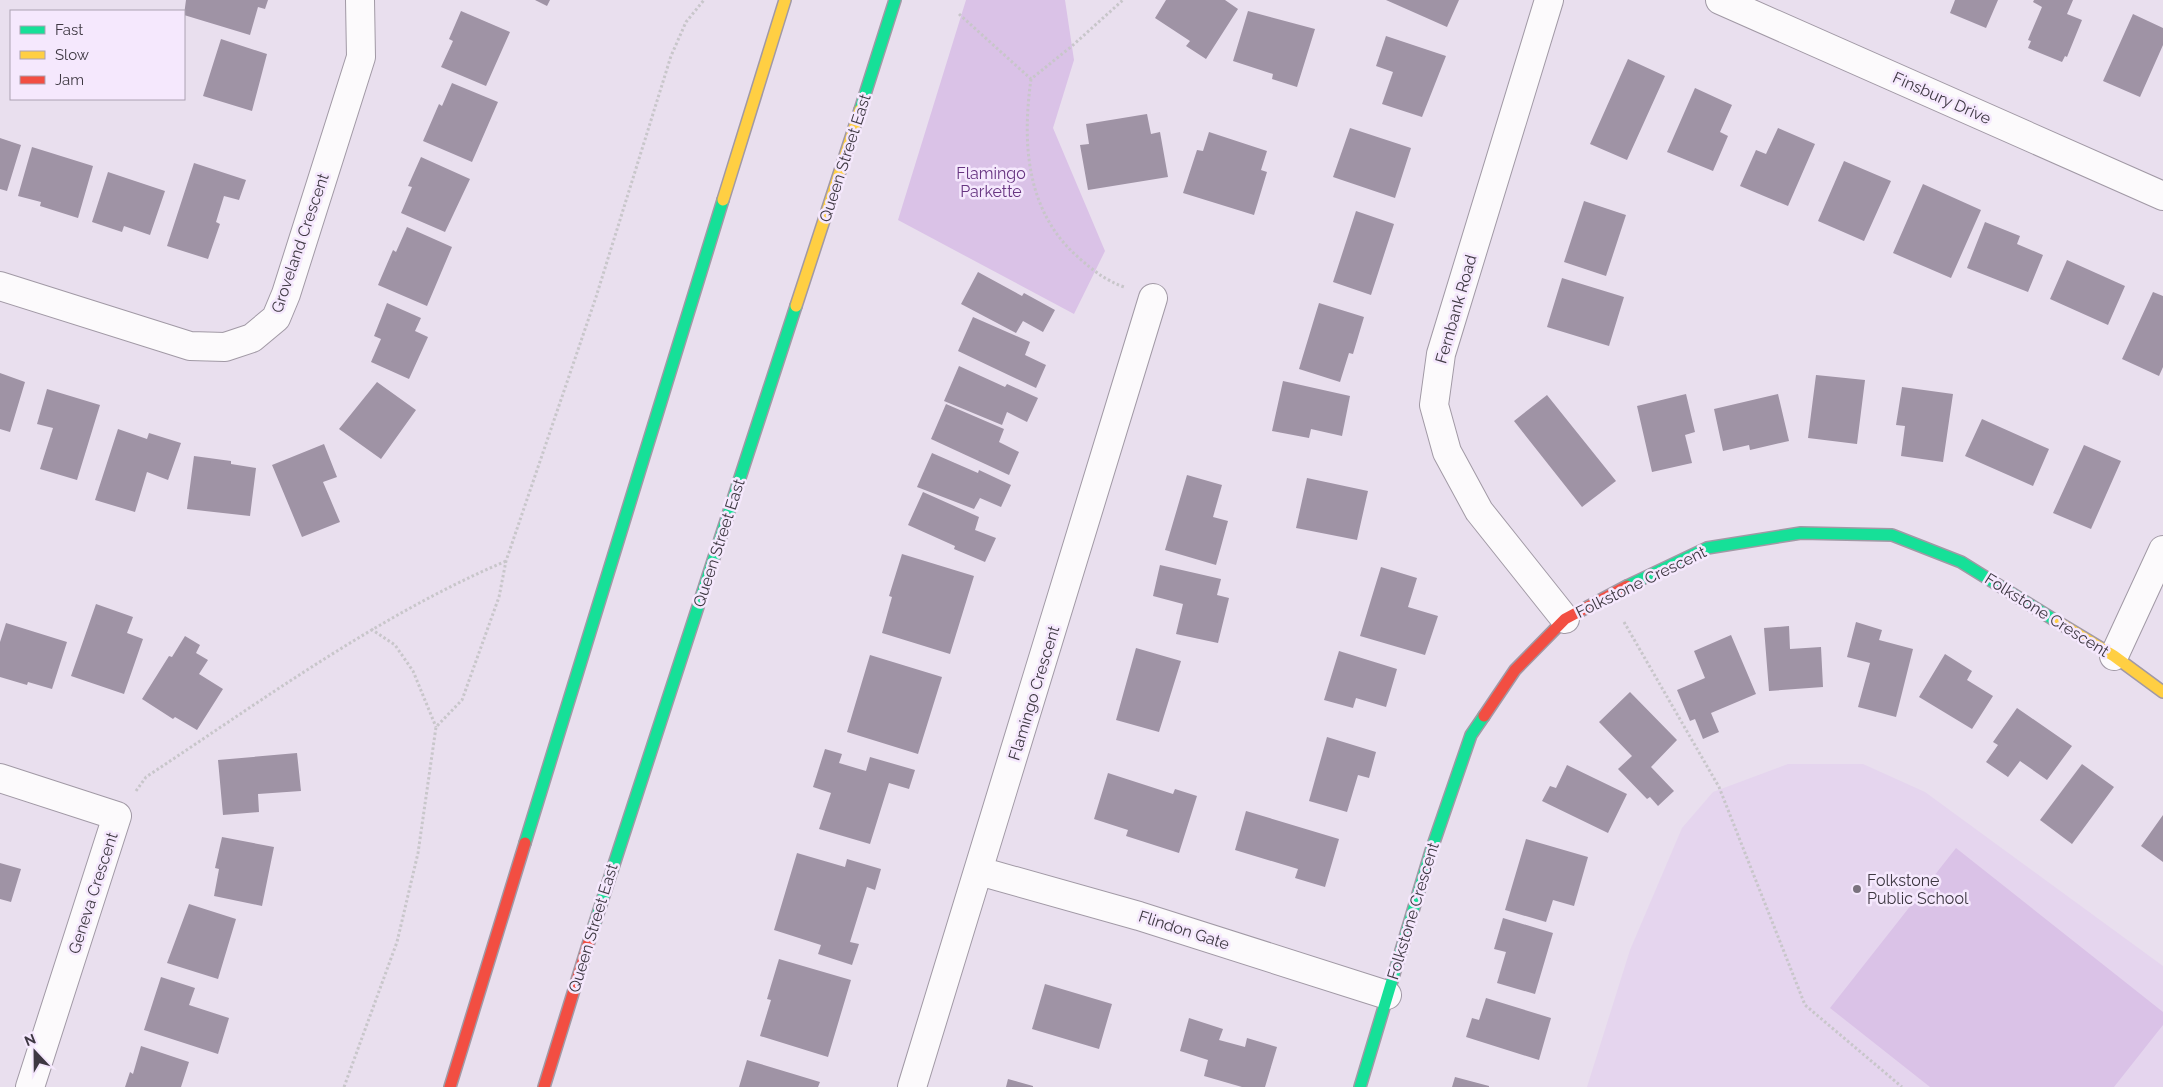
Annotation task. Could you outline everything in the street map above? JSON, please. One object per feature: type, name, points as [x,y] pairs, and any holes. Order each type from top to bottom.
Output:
[{"type":"main road","points":[[450,1087],[785,0]]},
{"type":"main road","name":"Queen Street East","points":[[544,1087],[619,842],[713,563],[895,0]]},
{"type":"main road","name":"Folkstone Crescent","points":[[1360,1087],[1431,851],[1471,735],[1516,670],[1565,619],[1609,596],[1707,548],[1802,533],[1892,535],[1961,562],[2114,656],[2163,692]]},
{"type":"street","name":"Groveland Crescent","points":[[0,286],[190,346],[225,347],[252,338],[276,318],[286,294],[361,57],[360,0]]},
{"type":"street","name":"Fernbank Road","points":[[1549,0],[1441,354],[1434,404],[1447,452],[1479,511],[1565,619]]},
{"type":"street","name":"Finsbury Drive","points":[[1720,0],[2163,196]]},
{"type":"street","name":"Flamingo Crescent","points":[[912,1087],[1153,298]]},
{"type":"street","points":[[2114,656],[2163,550]]},
{"type":"street","name":"Geneva Crescent","points":[[0,778],[117,816],[30,1087]]},
{"type":"street","name":"Flindon Gate","points":[[979,871],[1139,916],[1387,995]]},
{"type":"path","points":[[436,727],[462,700],[499,597],[506,561],[596,297],[671,56],[686,22],[704,0]]},
{"type":"path","points":[[1123,0],[1072,46],[1030,78],[1026,115],[1029,166],[1044,216],[1062,243],[1104,280],[1153,298]]},
{"type":"path","points":[[960,14],[1030,78]]},
{"type":"path","points":[[117,816],[146,777],[371,629],[479,572],[506,561]]},
{"type":"path","points":[[1609,596],[1720,787],[1805,1005],[1902,1087]]},
{"type":"path","points":[[344,1087],[398,942],[418,853],[436,727],[413,671],[395,646],[371,629]]},
{"type":"shaded area","name":"Folkstone Public School","points":[[1788,764],[1863,764],[1925,792],[2163,966],[2163,1087],[1587,1087],[1630,950],[1682,828],[1713,792]]},
{"type":"green space","name":"Flamingo Parkette","points":[[966,0],[1065,0],[1074,60],[1053,128],[1105,251],[1074,314],[898,220]]},
{"type":"green space","points":[[1956,848],[2163,1012],[2163,1025],[2114,1087],[1930,1087],[1830,1008]]},
{"type":"building","points":[[186,0],[268,0],[265,9],[258,7],[250,35],[185,15]]},
{"type":"building","points":[[535,0],[550,0],[547,6]]},
{"type":"building","points":[[1166,0],[1225,0],[1238,9],[1206,59],[1186,46],[1190,41],[1155,18]]},
{"type":"building","points":[[1386,0],[1459,0],[1447,27]]},
{"type":"building","points":[[1955,0],[1998,0],[1986,28],[1950,13]]},
{"type":"building","points":[[2034,0],[2073,0],[2067,14],[2082,20],[2067,57],[2065,56],[2062,62],[2028,48],[2031,41],[2028,40],[2042,7],[2033,2]]},
{"type":"building","points":[[461,11],[510,32],[486,86],[441,67],[453,41],[449,39]]},
{"type":"building","points":[[1248,11],[1315,29],[1297,87],[1272,79],[1273,74],[1233,61]]},
{"type":"building","points":[[2133,14],[2163,28],[2163,45],[2140,97],[2103,81]]},
{"type":"building","points":[[1386,36],[1446,56],[1422,117],[1382,104],[1393,72],[1376,66]]},
{"type":"building","points":[[221,39],[267,54],[252,111],[203,96]]},
{"type":"building","points":[[1628,59],[1665,76],[1627,160],[1590,144]]},
{"type":"building","points":[[452,83],[498,102],[472,162],[423,141],[439,104],[442,106]]},
{"type":"building","points":[[1695,88],[1732,105],[1720,132],[1728,136],[1713,171],[1667,152]]},
{"type":"building","points":[[1147,114],[1151,134],[1160,132],[1168,177],[1088,190],[1080,145],[1089,144],[1086,124]]},
{"type":"building","points":[[1350,128],[1411,148],[1395,198],[1333,177]]},
{"type":"building","points":[[1778,128],[1815,144],[1788,206],[1740,186],[1756,150],[1766,154]]},
{"type":"building","points":[[1209,132],[1267,151],[1261,170],[1267,172],[1254,215],[1183,193],[1197,150],[1203,151]]},
{"type":"building","points":[[0,138],[21,145],[7,191],[0,189]]},
{"type":"building","points":[[32,147],[93,166],[78,218],[40,206],[41,202],[18,196]]},
{"type":"building","points":[[421,157],[470,179],[445,232],[401,213],[412,187],[408,186]]},
{"type":"building","points":[[1844,161],[1891,181],[1864,241],[1818,221]]},
{"type":"building","points":[[194,163],[246,180],[239,200],[224,196],[216,222],[220,224],[208,259],[167,246]]},
{"type":"building","points":[[108,172],[165,191],[150,235],[124,226],[122,232],[92,222]]},
{"type":"building","points":[[1923,184],[1981,210],[1951,278],[1893,253]]},
{"type":"building","points":[[1584,201],[1626,215],[1606,276],[1564,262]]},
{"type":"building","points":[[1356,211],[1394,224],[1371,295],[1333,282]]},
{"type":"building","points":[[1985,222],[2020,236],[2017,244],[2043,255],[2028,292],[1967,268]]},
{"type":"building","points":[[407,227],[452,247],[427,306],[378,285],[393,250],[396,252]]},
{"type":"building","points":[[2067,260],[2125,286],[2108,325],[2050,299]]},
{"type":"building","points":[[978,272],[1022,296],[1024,293],[1055,310],[1043,332],[1023,321],[1016,333],[961,304]]},
{"type":"building","points":[[1562,278],[1624,297],[1609,346],[1547,327]]},
{"type":"building","points":[[2153,292],[2163,296],[2163,367],[2159,376],[2122,359]]},
{"type":"building","points":[[387,303],[421,318],[415,331],[428,337],[409,379],[371,362],[381,339],[374,336]]},
{"type":"building","points":[[1319,303],[1364,317],[1353,354],[1349,353],[1340,382],[1299,369]]},
{"type":"building","points":[[973,317],[1030,342],[1025,355],[1046,365],[1036,388],[958,351]]},
{"type":"building","points":[[959,366],[1005,387],[1007,384],[1038,398],[1027,422],[1007,412],[1002,425],[944,401]]},
{"type":"building","points":[[0,373],[25,382],[10,432],[0,429]]},
{"type":"building","points":[[1816,375],[1865,380],[1857,444],[1808,438]]},
{"type":"building","points":[[1283,381],[1350,396],[1342,436],[1311,429],[1309,438],[1272,431]]},
{"type":"building","points":[[377,382],[416,410],[381,459],[339,429]]},
{"type":"building","points":[[1902,387],[1953,394],[1943,462],[1901,456],[1905,426],[1896,425]]},
{"type":"building","points":[[47,389],[100,405],[77,480],[40,469],[53,428],[37,424]]},
{"type":"building","points":[[1686,394],[1695,432],[1685,435],[1692,463],[1652,472],[1637,406]]},
{"type":"building","points":[[1778,394],[1789,441],[1750,450],[1749,445],[1723,451],[1714,409]]},
{"type":"building","points":[[1547,395],[1616,481],[1582,507],[1514,421]]},
{"type":"building","points":[[946,404],[1004,429],[999,442],[1019,452],[1009,475],[931,439]]},
{"type":"building","points":[[1982,419],[2049,449],[2033,486],[1965,456]]},
{"type":"building","points":[[118,429],[147,439],[149,433],[181,443],[168,480],[147,472],[135,512],[95,500]]},
{"type":"building","points":[[324,444],[337,477],[323,482],[340,522],[302,537],[272,465]]},
{"type":"building","points":[[2084,445],[2121,461],[2091,529],[2053,513]]},
{"type":"building","points":[[932,453],[978,473],[979,470],[1011,485],[1001,507],[980,498],[974,509],[917,487]]},
{"type":"building","points":[[194,456],[231,461],[231,464],[256,468],[250,516],[187,509]]},
{"type":"building","points":[[1187,475],[1222,485],[1213,517],[1228,521],[1216,565],[1165,550]]},
{"type":"building","points":[[1307,478],[1368,491],[1357,540],[1296,528]]},
{"type":"building","points":[[923,492],[979,517],[975,530],[996,538],[985,562],[954,549],[955,546],[908,525]]},
{"type":"building","points":[[902,554],[974,576],[950,654],[882,633],[892,597],[889,596]]},
{"type":"building","points":[[1160,565],[1221,579],[1217,595],[1229,598],[1218,643],[1176,634],[1183,604],[1153,596]]},
{"type":"building","points":[[1381,567],[1417,578],[1408,607],[1438,616],[1425,655],[1360,636]]},
{"type":"building","points":[[96,604],[133,617],[127,633],[143,639],[124,694],[71,676]]},
{"type":"building","points":[[1856,622],[1882,630],[1879,640],[1913,649],[1896,717],[1858,707],[1870,663],[1847,657]]},
{"type":"building","points":[[6,623],[67,642],[52,689],[28,682],[27,685],[0,677],[0,642]]},
{"type":"building","points":[[1789,626],[1790,649],[1821,647],[1823,687],[1769,691],[1764,628]]},
{"type":"building","points":[[1731,635],[1756,694],[1711,713],[1719,732],[1703,739],[1695,719],[1690,721],[1677,690],[1705,678],[1694,651]]},
{"type":"building","points":[[185,636],[200,645],[196,653],[208,660],[199,674],[223,689],[197,730],[175,717],[173,719],[142,699],[169,656],[172,657]]},
{"type":"building","points":[[1136,648],[1181,661],[1159,732],[1116,720]]},
{"type":"building","points":[[1339,651],[1397,669],[1386,707],[1356,698],[1353,708],[1324,700]]},
{"type":"building","points":[[1945,654],[1972,671],[1967,680],[1993,696],[1972,729],[1919,697]]},
{"type":"building","points":[[870,655],[942,677],[918,754],[847,732]]},
{"type":"building","points":[[1630,692],[1677,740],[1651,767],[1674,791],[1658,806],[1650,797],[1647,799],[1618,769],[1632,756],[1599,722]]},
{"type":"building","points":[[2017,708],[2072,746],[2047,780],[2020,761],[2008,777],[1986,762],[1998,745],[1993,742]]},
{"type":"building","points":[[1327,737],[1376,752],[1369,778],[1358,775],[1347,812],[1309,801]]},
{"type":"building","points":[[825,749],[842,754],[839,763],[866,771],[870,757],[915,770],[909,789],[889,783],[870,844],[819,829],[831,793],[813,787]]},
{"type":"building","points":[[297,753],[301,791],[258,794],[259,812],[223,815],[218,760]]},
{"type":"building","points":[[2082,764],[2114,787],[2072,844],[2040,820]]},
{"type":"building","points":[[1567,765],[1627,794],[1608,833],[1542,801],[1550,786],[1556,788]]},
{"type":"building","points":[[1108,773],[1173,794],[1175,789],[1197,796],[1179,853],[1126,836],[1128,830],[1094,819]]},
{"type":"building","points":[[1246,811],[1339,839],[1325,887],[1295,878],[1298,869],[1235,850]]},
{"type":"building","points":[[2163,815],[2163,862],[2141,846]]},
{"type":"building","points":[[222,837],[274,847],[262,906],[214,896],[219,869],[215,868]]},
{"type":"building","points":[[1526,839],[1588,857],[1574,906],[1553,900],[1546,922],[1505,910]]},
{"type":"building","points":[[797,853],[845,867],[847,859],[881,869],[875,890],[867,887],[850,942],[859,944],[852,965],[818,954],[821,945],[774,930]]},
{"type":"building","points":[[0,863],[21,869],[11,902],[0,899]]},
{"type":"building","points":[[189,904],[236,919],[218,979],[167,963]]},
{"type":"building","points":[[1503,918],[1553,933],[1535,994],[1497,983],[1506,952],[1494,949]]},
{"type":"building","points":[[779,959],[851,980],[828,1057],[760,1036],[771,1000],[767,999]]},
{"type":"building","points":[[161,977],[195,988],[189,1005],[229,1018],[218,1054],[144,1030]]},
{"type":"building","points":[[1045,984],[1112,1004],[1099,1049],[1032,1029]]},
{"type":"building","points":[[1486,998],[1551,1018],[1539,1060],[1466,1037],[1472,1018],[1479,1020]]},
{"type":"building","points":[[1189,1018],[1223,1029],[1219,1040],[1245,1047],[1247,1038],[1277,1047],[1265,1087],[1242,1087],[1204,1076],[1208,1060],[1180,1051]]},
{"type":"building","points":[[141,1046],[189,1062],[181,1087],[125,1087],[130,1072],[133,1074]]},
{"type":"building","points":[[747,1060],[820,1082],[818,1087],[739,1087]]},
{"type":"building","points":[[1455,1077],[1489,1086],[1489,1087],[1452,1087]]},
{"type":"building","points":[[1008,1079],[1033,1086],[1033,1087],[1006,1087]]},
{"type":"traffic: fast","points":[[860,110],[895,0]]},
{"type":"traffic: fast","points":[[525,843],[723,200]]},
{"type":"traffic: fast","points":[[591,935],[796,306]]},
{"type":"traffic: fast","points":[[1627,586],[1707,548],[1801,533],[1892,535],[1961,562],[2056,621]]},
{"type":"traffic: fast","points":[[1360,1087],[1431,851],[1471,735],[1484,716]]},
{"type":"traffic: slow","points":[[723,200],[785,0]]},
{"type":"traffic: slow","points":[[796,306],[860,110]]},
{"type":"traffic: slow","points":[[2056,621],[2114,656],[2163,692]]},
{"type":"traffic: jam","points":[[1484,716],[1515,670],[1565,619],[1627,586]]},
{"type":"traffic: jam","points":[[450,1087],[525,843]]},
{"type":"traffic: jam","points":[[544,1087],[591,935]]},
{"type":"place","name":"Folkstone Public School","points":[[1857,889]]}]
